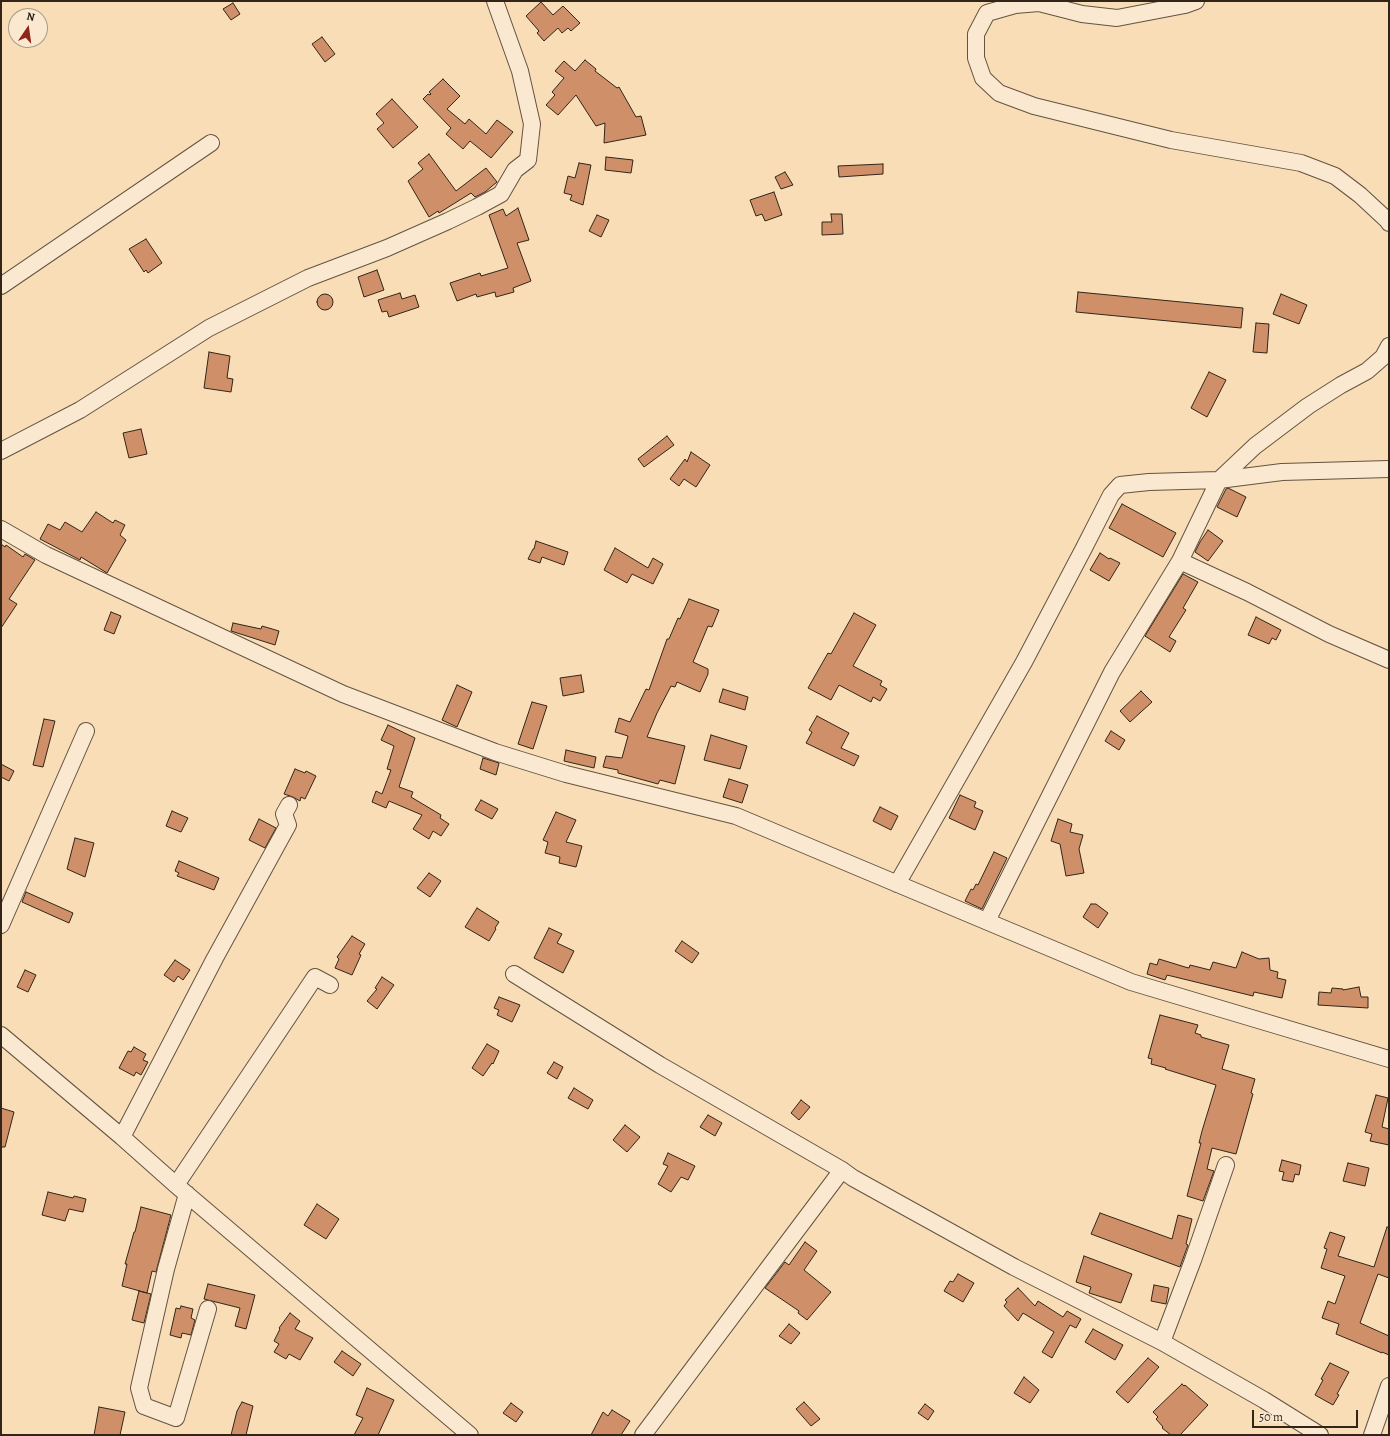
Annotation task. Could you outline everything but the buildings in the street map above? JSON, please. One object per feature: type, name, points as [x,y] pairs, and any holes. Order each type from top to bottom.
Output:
[{"type":"street","points":[[1,451],[80,410],[209,328],[308,278],[387,248],[448,221],[501,194],[515,170],[528,160],[532,124],[520,71],[495,1]]},
{"type":"street","points":[[1196,1],[1185,5],[1117,18],[1082,14],[1039,3],[985,7],[976,34],[976,58],[983,78],[999,94],[1034,106],[1171,140],[1301,164],[1335,176],[1360,195],[1388,221],[1389,224]]},
{"type":"street","points":[[1,286],[212,143]]},
{"type":"street","points":[[987,921],[1112,672],[1180,561],[1219,480],[1255,446],[1308,406],[1341,385],[1367,371],[1383,357],[1389,346]]},
{"type":"street","points":[[897,884],[1024,662],[1111,495],[1120,485],[1149,482],[1219,480],[1282,472],[1389,469]]},
{"type":"street","points":[[1,529],[46,555],[343,694],[495,752],[566,774],[736,816],[1131,982],[1389,1059]]},
{"type":"street","points":[[1180,561],[1247,592],[1329,634],[1389,660]]},
{"type":"street","points":[[1,925],[86,731]]},
{"type":"street","points":[[122,1137],[215,958],[288,825],[284,814],[289,805]]},
{"type":"street","points":[[514,974],[660,1065],[842,1170],[853,1178],[1014,1267],[1162,1342],[1264,1400],[1320,1435]]},
{"type":"street","points":[[208,1309],[176,1418],[144,1406],[139,1388],[166,1269],[182,1189],[315,977],[330,986]]},
{"type":"street","points":[[1,1035],[470,1435]]},
{"type":"street","points":[[1162,1342],[1193,1260],[1226,1165]]},
{"type":"street","points":[[643,1435],[842,1170]]},
{"type":"street","points":[[1372,1435],[1389,1386]]}]
